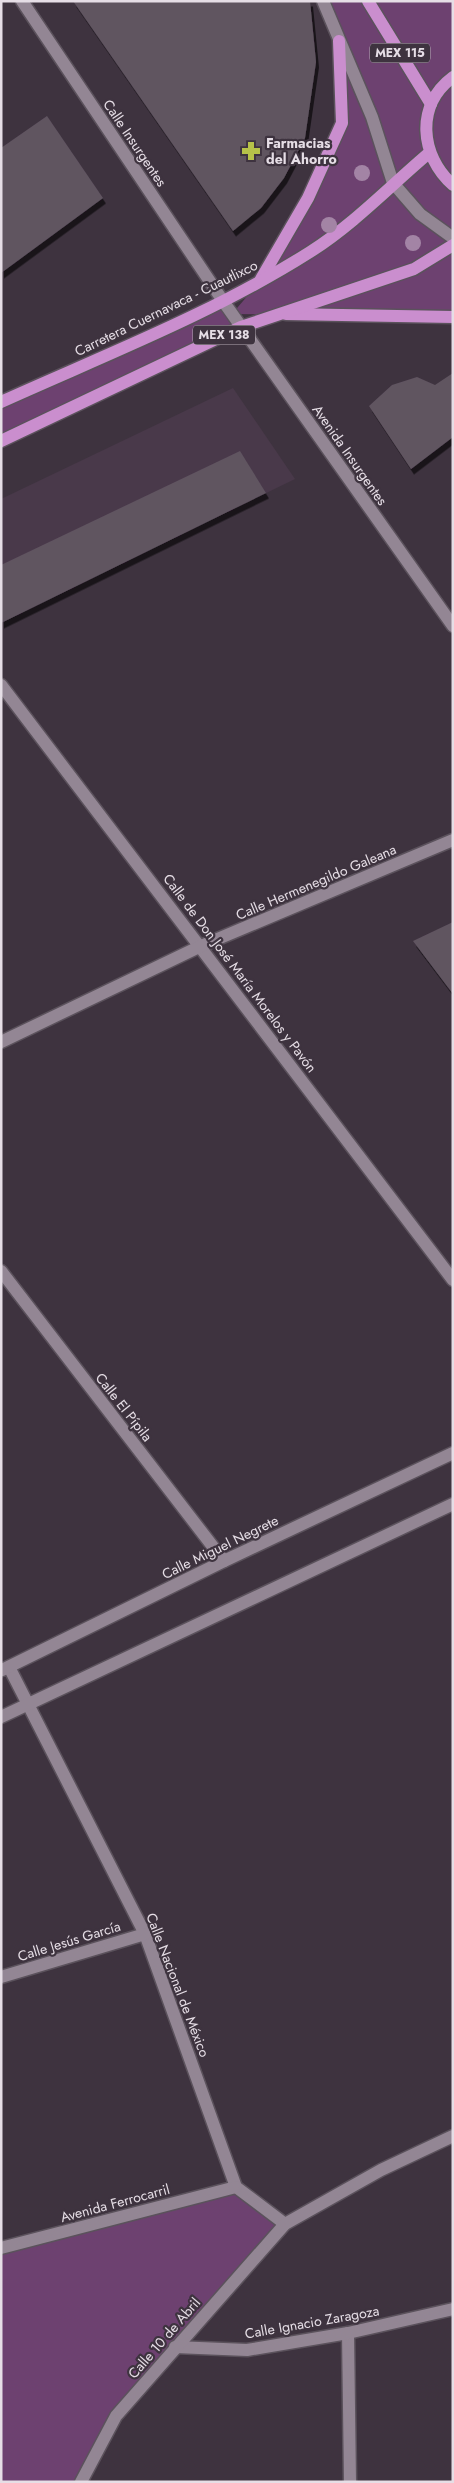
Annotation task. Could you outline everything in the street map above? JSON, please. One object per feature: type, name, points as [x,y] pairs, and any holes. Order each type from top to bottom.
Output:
[{"type":"main road","name":"MEX 115","points":[[368,1],[431,104]]},
{"type":"main road","points":[[260,281],[308,198],[342,123],[339,42]]},
{"type":"main road","points":[[453,77],[444,83],[431,104],[426,128],[429,153],[441,174],[453,185]]},
{"type":"main road","name":"Carretera Cuernavaca - Cuautlixco","points":[[1,402],[223,301],[260,281],[311,251],[353,221],[429,153]]},
{"type":"main road","name":"MEX 138","points":[[1,441],[242,327],[414,269],[453,245]]},
{"type":"main road","points":[[276,314],[453,318]]},
{"type":"street","name":"Calle Insurgentes","points":[[22,1],[223,301]]},
{"type":"street","points":[[322,1],[372,117],[393,184],[420,214],[453,238]]},
{"type":"street","name":"Avenida Insurgentes","points":[[223,301],[453,626]]},
{"type":"street","name":"Calle de Don José María Morelos y Pavón","points":[[1,685],[453,1280]]},
{"type":"street","name":"Calle Hermenegildo Galeana","points":[[1,1042],[201,946],[453,840]]},
{"type":"street","name":"Calle El Pípila","points":[[1,1271],[224,1561]]},
{"type":"street","name":"Calle Miguel Negrete","points":[[5,1668],[224,1561],[453,1453]]},
{"type":"street","points":[[1,1717],[453,1504]]},
{"type":"street","name":"Calle Nacional de México","points":[[5,1668],[28,1704],[145,1934],[236,2187]]},
{"type":"street","name":"Calle Jesús García","points":[[1,1977],[145,1934]]},
{"type":"street","points":[[236,2187],[285,2224],[381,2170],[453,2136]]},
{"type":"street","name":"Avenida Ferrocarril","points":[[1,2248],[236,2187]]},
{"type":"street","name":"Calle 10 de Abril","points":[[81,2482],[116,2416],[174,2347],[285,2224]]},
{"type":"street","name":"Calle Ignacio Zaragoza","points":[[174,2347],[247,2350],[348,2332],[453,2309]]},
{"type":"street","points":[[348,2332],[350,2482]]},
{"type":"shaded area","points":[[323,1],[453,1],[453,317],[233,314],[241,327],[1,441],[1,402],[223,301],[232,314],[260,281],[342,123],[339,42]]},
{"type":"shaded area","points":[[233,388],[295,479],[1,623],[1,499]]},
{"type":"shaded area","points":[[236,2187],[285,2224],[116,2416],[81,2482],[1,2482],[1,2248]]},
{"type":"building","points":[[73,1],[310,1],[316,62],[305,138],[284,178],[261,208],[233,231]]},
{"type":"building","points":[[47,116],[103,198],[1,273],[1,148]]},
{"type":"building","points":[[453,373],[453,437],[411,469],[369,406],[392,385],[417,377],[435,385]]},
{"type":"building","points":[[240,451],[266,493],[1,623],[1,565]]},
{"type":"building","points":[[453,922],[453,994],[413,941]]},
{"type":"place","name":"Farmacias del Ahorro","points":[[251,151]]}]
